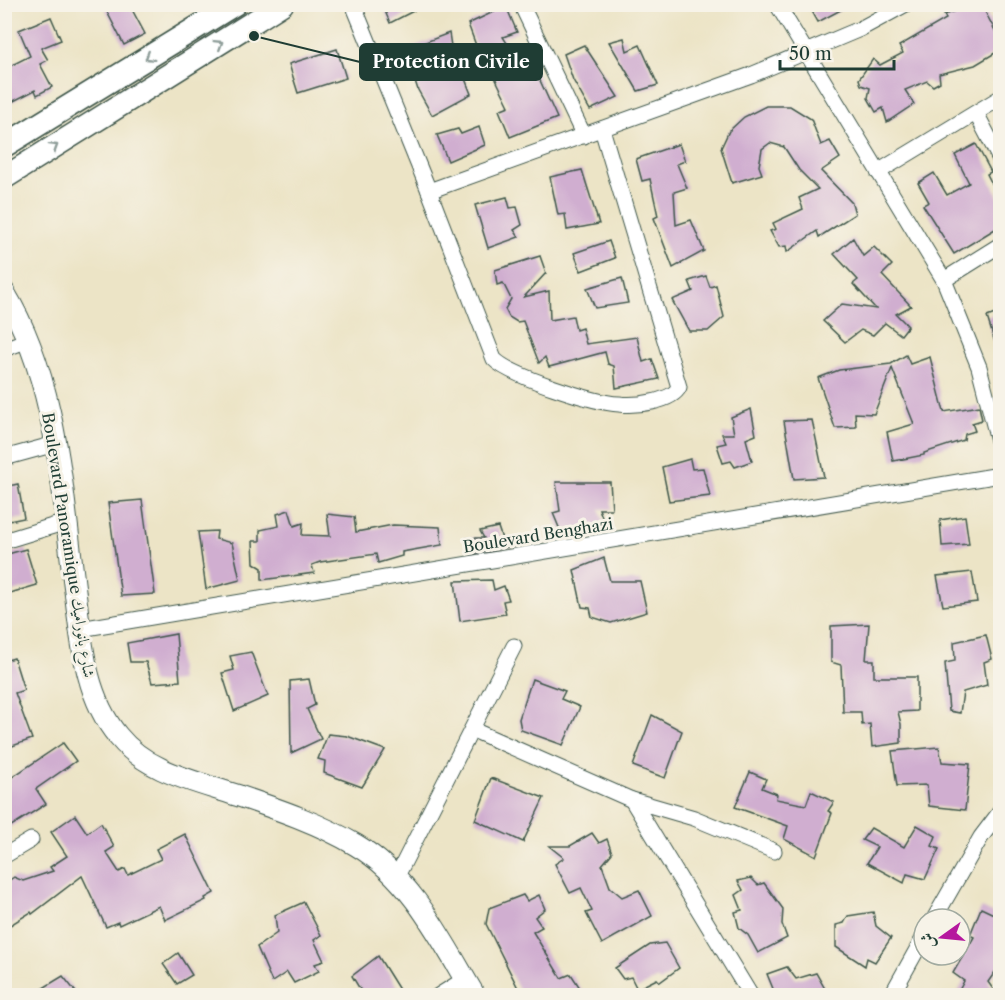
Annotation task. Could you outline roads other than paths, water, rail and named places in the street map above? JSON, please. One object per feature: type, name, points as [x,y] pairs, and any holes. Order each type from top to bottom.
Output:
[{"type":"main road","points":[[4,146],[235,4]]},
{"type":"main road","points":[[4,178],[282,4]]},
{"type":"main road","name":"Boulevard Panoramique شارع بانوراميك","points":[[4,292],[17,313],[28,340],[55,444],[88,674],[101,711],[118,737],[143,759],[172,774],[322,828],[357,846],[397,876],[428,918],[470,987]]},
{"type":"street","points":[[352,4],[429,191],[488,348],[501,366],[512,372],[618,405],[664,398],[676,392],[678,380],[602,129]]},
{"type":"street","points":[[521,4],[584,136]]},
{"type":"street","points":[[777,4],[944,280],[979,367],[1000,448]]},
{"type":"street","points":[[429,191],[806,53],[906,4]]},
{"type":"street","points":[[879,172],[1000,98]]},
{"type":"street","points":[[976,113],[1000,159]]},
{"type":"street","points":[[944,280],[1000,245]]},
{"type":"street","points":[[4,349],[28,340]]},
{"type":"street","points":[[4,458],[55,444]]},
{"type":"street","name":"Boulevard Benghazi","points":[[80,629],[1000,475]]},
{"type":"street","points":[[4,541],[66,522]]},
{"type":"street","points":[[397,876],[514,646]]},
{"type":"street","points":[[473,730],[632,800],[694,818],[774,851]]},
{"type":"street","points":[[632,800],[751,996]]},
{"type":"street","points":[[941,907],[981,837],[1000,812]]},
{"type":"street","points":[[4,856],[30,840]]},
{"type":"street","points":[[891,996],[912,958]]},
{"type":"street","points":[[438,996],[470,987]]},
{"type":"place","name":"Protection Civile","points":[[254,36]]}]
